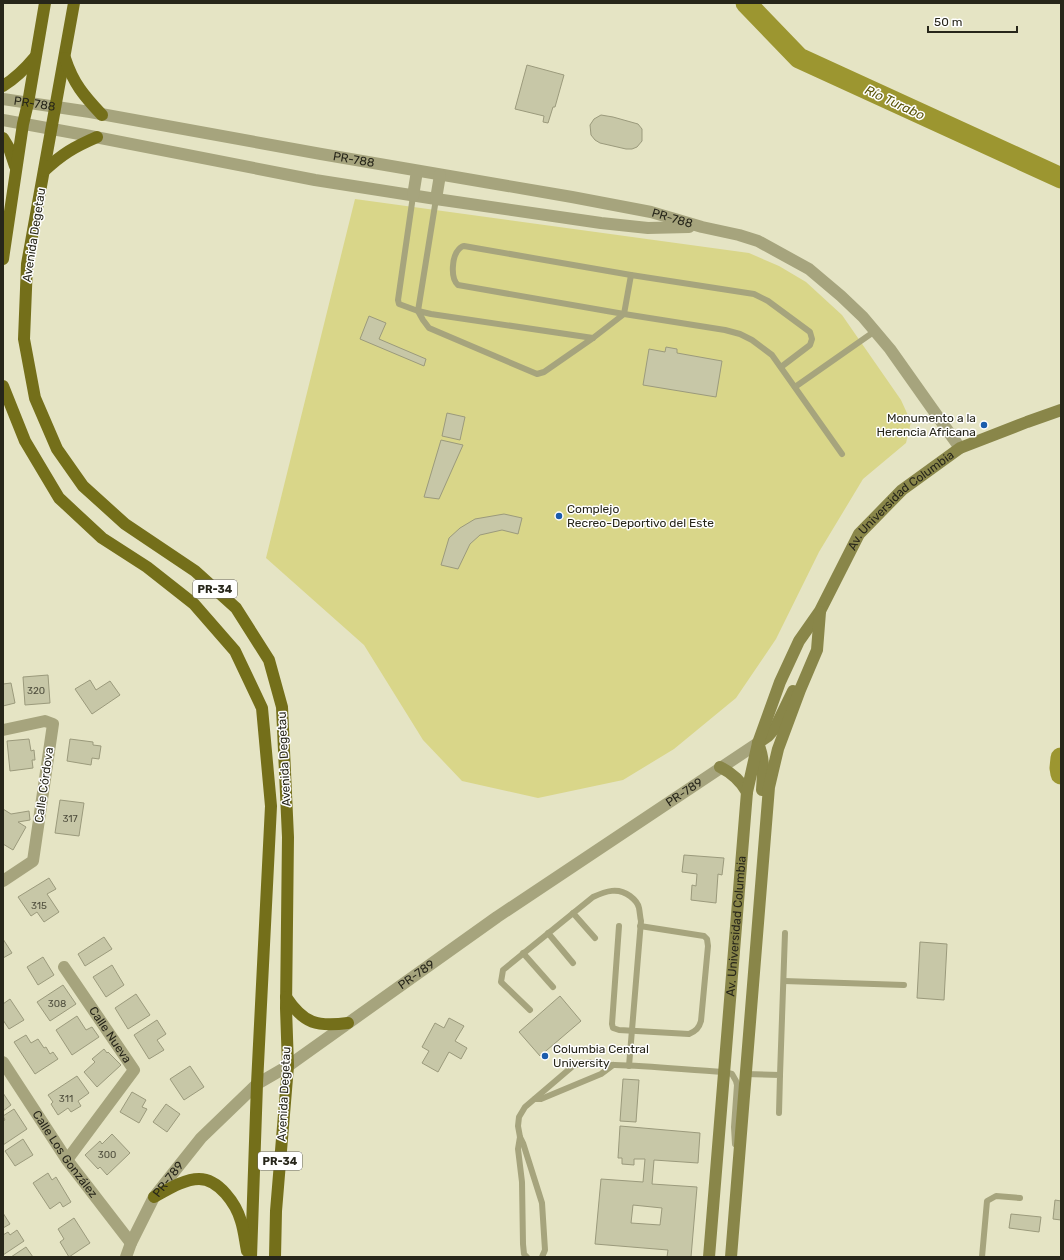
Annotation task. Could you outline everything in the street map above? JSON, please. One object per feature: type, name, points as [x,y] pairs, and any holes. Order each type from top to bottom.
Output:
[{"type":"main road","points":[[3,259],[23,124],[45,3]]},
{"type":"main road","name":"Avenida Degetau","points":[[74,3],[27,264],[24,339],[35,398],[57,449],[83,486],[126,524],[195,571],[236,608],[269,660],[282,707],[288,837],[286,997],[288,1066],[276,1211],[275,1257]]},
{"type":"main road","points":[[3,86],[22,72],[36,56]]},
{"type":"main road","points":[[64,56],[73,79],[91,104],[102,115]]},
{"type":"main road","points":[[3,138],[10,148],[16,169]]},
{"type":"main road","points":[[44,171],[69,150],[97,138]]},
{"type":"main road","name":"Avenida Degetau","points":[[3,386],[25,441],[58,498],[102,538],[147,567],[194,604],[235,651],[262,708],[271,806],[257,1084],[251,1257]]},
{"type":"main road","name":"Av. Universidad Columbia","points":[[709,1257],[747,792],[758,743],[780,682],[799,641],[820,611],[859,534],[902,490],[960,448],[1061,410]]},
{"type":"main road","name":"Av. Universidad Columbia","points":[[731,1257],[769,787],[778,749],[817,650],[820,611]]},
{"type":"main road","points":[[759,906],[756,900],[754,887],[764,769],[763,756],[758,743],[768,736],[775,728],[792,692],[807,674]]},
{"type":"main road","points":[[720,767],[732,773],[742,783],[747,792]]},
{"type":"main road","points":[[286,997],[294,1009],[312,1022],[326,1024],[348,1023]]},
{"type":"main road","points":[[724,1072],[746,1074]]},
{"type":"main road","points":[[154,1197],[175,1185],[199,1179],[212,1182],[225,1192],[241,1219],[248,1257]]},
{"type":"street","name":"PR-788","points":[[3,99],[572,197],[644,211],[758,241],[809,268],[842,296],[863,317],[920,390],[960,448]]},
{"type":"street","name":"PR-788","points":[[3,120],[315,180],[412,196],[601,224],[648,228],[702,227]]},
{"type":"street","points":[[412,196],[417,171]]},
{"type":"street","points":[[436,199],[440,174]]},
{"type":"street","name":"Calle Córdova","points":[[3,730],[45,721],[53,724],[33,861],[3,882]]},
{"type":"street","name":"PR-789","points":[[126,1257],[131,1243],[154,1197],[201,1138],[257,1084],[288,1066],[497,917],[758,743]]},
{"type":"street","name":"Calle Nueva","points":[[64,967],[134,1070],[67,1160]]},
{"type":"street","name":"Calle Los González","points":[[3,1062],[67,1160],[131,1243]]},
{"type":"lane","points":[[412,196],[398,300],[399,304],[418,311],[593,338]]},
{"type":"lane","points":[[436,199],[418,311],[423,320],[429,328],[537,374],[544,372],[593,338],[624,314],[631,275]]},
{"type":"lane","points":[[781,367],[810,345],[812,339],[810,332],[768,301],[754,294],[631,275],[464,246],[459,248],[455,255],[452,273],[454,282],[458,284],[624,314],[725,330],[740,334],[752,340],[772,355],[842,454]]},
{"type":"lane","points":[[795,387],[875,331]]},
{"type":"lane","points":[[530,1010],[501,982],[504,970],[593,896],[606,891],[619,890],[635,900],[639,907],[640,926],[629,1066]]},
{"type":"lane","points":[[573,913],[595,938]]},
{"type":"lane","points":[[619,926],[612,1024],[614,1028],[632,1031],[689,1034],[695,1032],[701,1020],[708,946],[707,939],[704,936],[640,926]]},
{"type":"lane","points":[[548,933],[573,963]]},
{"type":"lane","points":[[779,1113],[785,934]]},
{"type":"lane","points":[[523,953],[553,987]]},
{"type":"lane","points":[[784,981],[904,985]]},
{"type":"lane","points":[[527,1257],[524,1254],[523,1244],[522,1182],[518,1150],[520,1137],[518,1126],[521,1113],[525,1107],[538,1095],[573,1066],[580,1063],[590,1062],[613,1065],[724,1072],[732,1074],[736,1081],[735,1147],[739,1159]]},
{"type":"lane","points":[[535,1099],[541,1099],[570,1088],[601,1074],[613,1065]]},
{"type":"lane","points":[[746,1074],[780,1075]]},
{"type":"lane","points":[[520,1137],[524,1143],[542,1203],[545,1250],[542,1257]]},
{"type":"lane","points":[[982,1257],[987,1201],[996,1196],[1020,1198]]},
{"type":"shaded area","name":"Complejo Recreo-Deportivo del Este","points":[[355,199],[749,253],[779,266],[806,282],[842,315],[901,400],[911,422],[906,443],[863,479],[819,552],[776,639],[736,698],[674,749],[623,780],[538,798],[462,781],[423,740],[364,645],[266,558]]},
{"type":"building","points":[[527,65],[564,75],[555,107],[553,107],[548,123],[543,122],[544,116],[515,109]]},
{"type":"building","points":[[601,115],[638,124],[642,129],[642,141],[637,147],[626,149],[600,143],[595,140],[591,135],[590,125],[594,119]]},
{"type":"building","points":[[369,316],[386,323],[379,339],[426,359],[424,366],[360,339]]},
{"type":"building","points":[[666,347],[677,349],[677,353],[722,361],[716,397],[643,385],[649,349],[665,352]]},
{"type":"building","points":[[447,413],[465,417],[460,440],[442,436]]},
{"type":"building","points":[[441,440],[463,445],[439,499],[424,497]]},
{"type":"building","points":[[504,514],[522,518],[518,534],[502,530],[480,535],[470,544],[458,569],[441,565],[449,538],[460,528],[475,519]]},
{"type":"building","points":[[48,675],[50,703],[25,705],[23,677]]},
{"type":"building","points":[[90,680],[96,690],[110,681],[120,695],[92,714],[75,689]]},
{"type":"building","points":[[11,683],[15,703],[3,706],[3,684]]},
{"type":"building","points":[[29,739],[31,751],[34,750],[35,760],[32,760],[33,768],[10,771],[7,741]]},
{"type":"building","points":[[70,739],[93,742],[93,745],[101,746],[99,759],[92,758],[91,765],[67,761]]},
{"type":"building","points":[[60,800],[84,803],[79,836],[55,833]]},
{"type":"building","points":[[3,809],[11,814],[29,811],[30,820],[18,822],[26,827],[13,850],[3,844]]},
{"type":"building","points":[[684,855],[724,858],[722,875],[718,874],[716,903],[691,900],[692,885],[696,886],[697,874],[682,872]]},
{"type":"building","points":[[49,878],[56,889],[47,894],[59,912],[44,922],[37,912],[31,916],[18,897]]},
{"type":"building","points":[[104,937],[112,949],[85,966],[78,954]]},
{"type":"building","points":[[3,939],[12,953],[3,958]]},
{"type":"building","points":[[920,942],[947,944],[944,1000],[917,998]]},
{"type":"building","points":[[43,957],[54,975],[38,985],[27,967]]},
{"type":"building","points":[[112,965],[124,985],[106,997],[93,977]]},
{"type":"building","points":[[63,985],[76,1004],[50,1021],[37,1002]]},
{"type":"building","points":[[136,994],[150,1015],[128,1029],[115,1008]]},
{"type":"building","points":[[560,996],[581,1021],[540,1056],[519,1032]]},
{"type":"building","points":[[10,999],[24,1020],[9,1029],[3,1020],[3,1004]]},
{"type":"building","points":[[77,1016],[86,1030],[92,1027],[99,1037],[72,1055],[56,1030]]},
{"type":"building","points":[[449,1018],[464,1026],[455,1041],[467,1048],[461,1059],[449,1052],[438,1072],[422,1063],[429,1051],[422,1047],[435,1023],[444,1028]]},
{"type":"building","points":[[157,1020],[166,1034],[157,1040],[164,1050],[149,1059],[134,1035]]},
{"type":"building","points":[[26,1035],[31,1043],[38,1039],[44,1048],[46,1047],[50,1054],[53,1052],[58,1059],[35,1074],[14,1042]]},
{"type":"building","points":[[104,1049],[121,1065],[97,1087],[84,1072],[95,1062],[92,1059]]},
{"type":"building","points":[[190,1066],[204,1087],[184,1100],[170,1079]]},
{"type":"building","points":[[77,1076],[89,1093],[78,1101],[81,1106],[71,1112],[68,1108],[58,1115],[51,1104],[53,1102],[48,1095]]},
{"type":"building","points":[[623,1079],[639,1080],[636,1122],[620,1121]]},
{"type":"building","points":[[132,1092],[146,1100],[142,1107],[147,1109],[139,1123],[120,1112]]},
{"type":"building","points":[[3,1093],[11,1105],[3,1111]]},
{"type":"building","points":[[166,1104],[180,1114],[167,1132],[153,1122]]},
{"type":"building","points":[[14,1109],[27,1129],[3,1145],[3,1121],[5,1120],[3,1116]]},
{"type":"building","points":[[620,1126],[700,1133],[698,1163],[654,1160],[652,1184],[697,1187],[691,1257],[667,1257],[668,1250],[595,1244],[601,1179],[643,1182],[645,1159],[634,1159],[634,1165],[622,1164],[622,1158],[618,1158]],"holes":[[[633,1205],[662,1208],[660,1225],[631,1223]]]},
{"type":"building","points":[[112,1134],[130,1153],[107,1175],[100,1167],[98,1169],[85,1155],[100,1141],[102,1144]]},
{"type":"building","points":[[23,1139],[33,1155],[15,1166],[5,1151]]},
{"type":"building","points":[[48,1173],[52,1180],[56,1177],[71,1202],[63,1207],[60,1202],[50,1209],[33,1183]]},
{"type":"building","points":[[1055,1200],[1061,1201],[1061,1220],[1053,1219]]},
{"type":"building","points":[[3,1213],[10,1224],[3,1228]]},
{"type":"building","points":[[1011,1214],[1041,1217],[1039,1232],[1009,1228]]},
{"type":"building","points":[[74,1218],[90,1243],[69,1257],[60,1242],[64,1239],[58,1229]]},
{"type":"building","points":[[17,1230],[24,1241],[3,1255],[3,1235],[8,1232],[10,1235]]},
{"type":"building","points":[[26,1247],[33,1257],[11,1257]]},
{"type":"waterway","name":"Río Turabo","points":[[746,3],[799,58],[1061,178]]},
{"type":"waterway","name":"Río Turabo","points":[[1061,758],[1061,774]]},
{"type":"place","name":"Monumento a la Herencia Africana","points":[[984,425]]},
{"type":"place","name":"Complejo Recreo-Deportivo del Este","points":[[559,516]]},
{"type":"place","name":"Columbia Central University","points":[[545,1056]]}]
